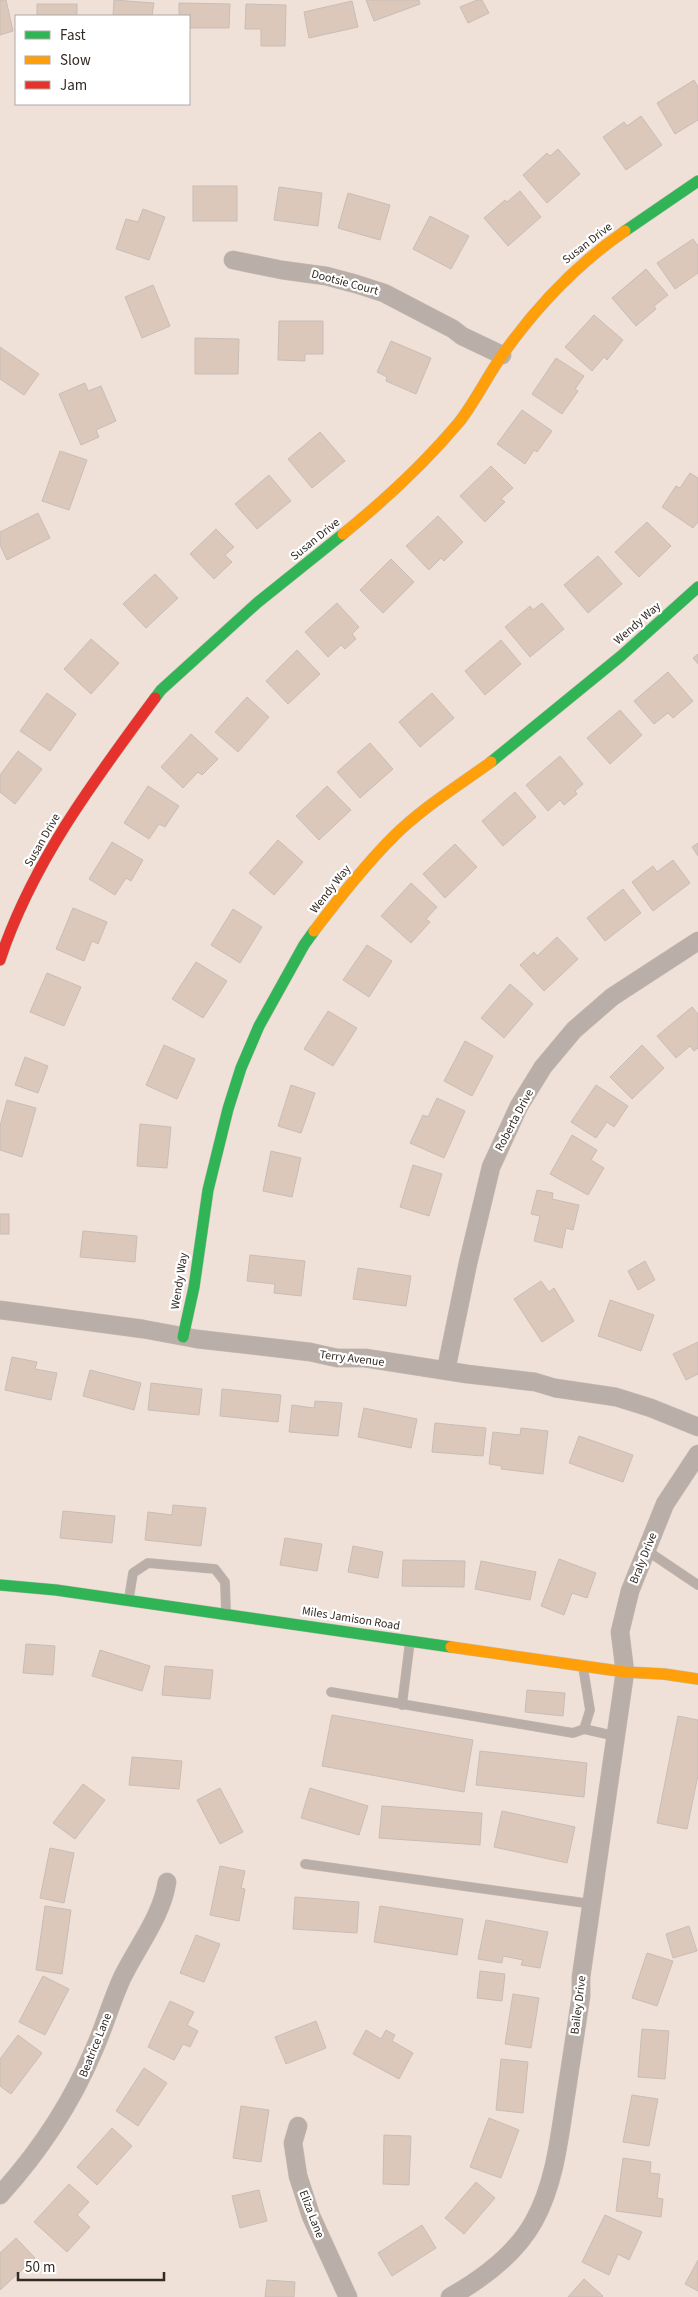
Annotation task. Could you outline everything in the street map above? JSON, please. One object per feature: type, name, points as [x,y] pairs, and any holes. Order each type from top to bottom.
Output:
[{"type":"street","name":"Susan Drive","points":[[0,960],[10,930],[54,844],[92,784],[145,709],[162,690],[257,603],[364,517],[426,461],[461,419],[491,375],[502,355],[537,310],[574,270],[615,238],[698,181]]},
{"type":"street","name":"Dootsie Court","points":[[233,260],[282,270],[326,276],[384,293],[502,355]]},
{"type":"street","name":"Wendy Way","points":[[183,1337],[194,1287],[208,1190],[228,1109],[241,1068],[259,1026],[304,945],[352,882],[394,836],[430,805],[490,762],[620,656],[698,587]]},
{"type":"street","name":"Roberta Drive","points":[[446,1370],[490,1167],[519,1106],[543,1067],[574,1030],[612,997],[698,941]]},
{"type":"street","name":"Terry Avenue","points":[[0,1310],[143,1329],[183,1337],[535,1382],[555,1388],[616,1397],[651,1408],[698,1427]]},
{"type":"street","name":"Braly Drive","points":[[626,1672],[620,1632],[622,1618],[646,1550],[665,1504],[698,1454]]},
{"type":"street","name":"Miles Jamison Road","points":[[0,1585],[226,1614],[583,1664],[626,1672],[664,1674],[698,1679]]},
{"type":"street","name":"Bailey Drive","points":[[450,2297],[475,2283],[522,2239],[534,2221],[550,2182],[559,2140],[626,1672]]},
{"type":"street","name":"Beatrice Lane","points":[[0,2195],[26,2167],[57,2123],[76,2089],[94,2050],[116,1990],[159,1910],[165,1895],[167,1882]]},
{"type":"street","name":"Eliza Lane","points":[[298,2126],[293,2143],[298,2176],[311,2216],[348,2297]]},
{"type":"lane","points":[[646,1550],[698,1584]]},
{"type":"lane","points":[[128,1601],[133,1573],[148,1563],[214,1569],[225,1582],[226,1614]]},
{"type":"lane","points":[[402,1705],[410,1641]]},
{"type":"lane","points":[[583,1664],[590,1710],[584,1729]]},
{"type":"lane","points":[[331,1692],[573,1733],[584,1729],[616,1736]]},
{"type":"lane","points":[[305,1864],[592,1904]]},
{"type":"building","points":[[0,0],[6,0],[13,31],[0,35]]},
{"type":"building","points":[[114,0],[154,3],[152,15],[113,15]]},
{"type":"building","points":[[366,0],[419,0],[420,4],[374,21]]},
{"type":"building","points":[[477,0],[482,0],[489,13],[468,23],[460,7]]},
{"type":"building","points":[[352,1],[358,27],[309,38],[304,12]]},
{"type":"building","points":[[179,3],[230,4],[229,28],[190,28],[190,15],[179,15]]},
{"type":"building","points":[[37,4],[77,4],[77,15],[37,15]]},
{"type":"building","points":[[246,4],[286,5],[285,46],[261,46],[261,29],[245,29]]},
{"type":"building","points":[[694,80],[698,87],[698,120],[675,134],[657,103]]},
{"type":"building","points":[[641,116],[662,145],[626,170],[603,137],[624,122],[627,126]]},
{"type":"building","points":[[558,149],[580,174],[547,203],[523,175],[547,153],[550,156]]},
{"type":"building","points":[[193,186],[237,186],[237,221],[193,221]]},
{"type":"building","points":[[279,187],[322,193],[318,226],[274,220]]},
{"type":"building","points":[[520,191],[541,217],[508,246],[484,218],[505,200],[507,202]]},
{"type":"building","points":[[348,193],[390,205],[380,240],[338,228]]},
{"type":"building","points":[[143,209],[165,217],[149,260],[116,249],[126,219],[138,222]]},
{"type":"building","points":[[430,216],[469,236],[451,269],[413,249]]},
{"type":"building","points":[[693,239],[698,246],[698,273],[675,289],[657,263]]},
{"type":"building","points":[[646,269],[668,295],[654,306],[656,309],[636,326],[612,298]]},
{"type":"building","points":[[153,285],[170,326],[142,338],[125,297]]},
{"type":"building","points":[[594,315],[623,340],[607,360],[604,357],[592,371],[565,347]]},
{"type":"building","points":[[279,321],[323,321],[323,354],[305,354],[305,361],[278,360]]},
{"type":"building","points":[[195,338],[239,339],[238,374],[195,374]]},
{"type":"building","points":[[391,341],[431,358],[416,394],[386,381],[387,377],[377,372]]},
{"type":"building","points":[[0,347],[39,374],[24,395],[0,379]]},
{"type":"building","points":[[556,358],[584,376],[575,389],[578,391],[562,414],[532,394]]},
{"type":"building","points":[[85,383],[88,391],[101,386],[116,421],[96,430],[99,437],[81,445],[59,394]]},
{"type":"building","points":[[522,410],[552,431],[537,452],[534,450],[525,464],[497,444]]},
{"type":"building","points":[[320,432],[345,461],[312,488],[288,459]]},
{"type":"building","points":[[60,451],[87,460],[69,510],[42,501]]},
{"type":"building","points":[[491,466],[513,488],[501,499],[505,502],[485,522],[460,496]]},
{"type":"building","points":[[690,473],[698,478],[698,522],[693,528],[662,507],[676,486],[680,488]]},
{"type":"building","points":[[269,475],[291,501],[257,529],[235,504]]},
{"type":"building","points":[[38,513],[50,538],[7,560],[0,545],[0,532]]},
{"type":"building","points":[[438,516],[463,542],[444,561],[441,558],[429,570],[406,546]]},
{"type":"building","points":[[647,522],[671,546],[639,577],[615,552]]},
{"type":"building","points":[[216,529],[234,547],[225,555],[232,562],[214,579],[190,554]]},
{"type":"building","points":[[598,556],[622,584],[588,613],[564,585]]},
{"type":"building","points":[[391,559],[414,582],[383,613],[360,590]]},
{"type":"building","points":[[155,574],[178,598],[146,628],[123,604]]},
{"type":"building","points":[[337,603],[359,627],[352,634],[356,639],[345,649],[341,645],[328,657],[305,632]]},
{"type":"building","points":[[542,603],[564,629],[530,657],[505,627],[530,606],[533,610]]},
{"type":"building","points":[[91,639],[119,663],[91,694],[64,669]]},
{"type":"building","points":[[501,640],[521,664],[485,695],[465,671]]},
{"type":"building","points":[[297,650],[320,674],[288,704],[266,681]]},
{"type":"building","points":[[698,654],[698,664],[693,658]]},
{"type":"building","points":[[668,672],[693,701],[673,718],[668,713],[654,724],[634,701]]},
{"type":"building","points":[[47,693],[76,714],[50,751],[20,731]]},
{"type":"building","points":[[432,693],[454,718],[420,747],[399,722]]},
{"type":"building","points":[[247,697],[269,717],[238,752],[215,732]]},
{"type":"building","points":[[620,710],[642,735],[610,764],[587,738]]},
{"type":"building","points":[[191,734],[218,759],[202,775],[198,772],[183,788],[161,767]]},
{"type":"building","points":[[370,743],[393,769],[360,798],[337,772]]},
{"type":"building","points":[[18,751],[42,769],[15,804],[0,792],[0,775]]},
{"type":"building","points":[[560,756],[583,784],[575,791],[577,794],[564,805],[560,800],[548,811],[526,785]]},
{"type":"building","points":[[148,786],[179,806],[165,827],[159,824],[149,839],[124,823]]},
{"type":"building","points":[[327,786],[351,810],[319,840],[296,816]]},
{"type":"building","points":[[515,792],[536,817],[503,846],[482,821]]},
{"type":"building","points":[[278,840],[303,862],[274,895],[249,873]]},
{"type":"building","points":[[112,842],[143,860],[131,881],[126,878],[115,895],[89,879]]},
{"type":"building","points":[[698,843],[698,856],[692,847]]},
{"type":"building","points":[[455,844],[477,867],[445,898],[423,874]]},
{"type":"building","points":[[673,860],[690,883],[653,911],[632,882],[653,866],[657,872]]},
{"type":"building","points":[[411,883],[437,907],[426,919],[430,922],[411,943],[381,916]]},
{"type":"building","points":[[623,889],[641,913],[605,941],[587,918]]},
{"type":"building","points":[[73,908],[107,922],[98,944],[92,941],[84,961],[56,949]]},
{"type":"building","points":[[233,909],[262,927],[240,963],[211,945]]},
{"type":"building","points":[[557,937],[578,959],[544,991],[520,965],[534,952],[537,956]]},
{"type":"building","points":[[367,945],[392,961],[369,997],[343,980]]},
{"type":"building","points":[[196,962],[227,981],[203,1018],[172,999]]},
{"type":"building","points":[[47,973],[81,987],[64,1026],[30,1012]]},
{"type":"building","points":[[510,984],[533,1004],[504,1038],[481,1018]]},
{"type":"building","points":[[692,1007],[698,1014],[698,1048],[694,1051],[690,1046],[676,1058],[657,1036]]},
{"type":"building","points":[[328,1011],[357,1028],[333,1066],[304,1049]]},
{"type":"building","points":[[465,1041],[493,1056],[472,1096],[444,1081]]},
{"type":"building","points":[[164,1045],[195,1059],[177,1099],[146,1085]]},
{"type":"building","points":[[642,1045],[664,1068],[632,1099],[610,1077]]},
{"type":"building","points":[[25,1057],[48,1066],[38,1093],[15,1085]]},
{"type":"building","points":[[291,1085],[315,1093],[301,1133],[278,1126]]},
{"type":"building","points":[[596,1085],[628,1106],[614,1127],[607,1122],[596,1138],[571,1122]]},
{"type":"building","points":[[437,1098],[465,1111],[444,1158],[410,1143],[423,1115],[428,1117]]},
{"type":"building","points":[[7,1100],[36,1108],[22,1157],[0,1150],[0,1126]]},
{"type":"building","points":[[140,1124],[171,1127],[167,1168],[137,1166]]},
{"type":"building","points":[[572,1135],[597,1150],[591,1160],[604,1168],[588,1195],[550,1174]]},
{"type":"building","points":[[271,1151],[301,1158],[292,1197],[263,1191]]},
{"type":"building","points":[[413,1165],[442,1174],[429,1216],[400,1207]]},
{"type":"building","points":[[537,1190],[553,1193],[552,1199],[579,1205],[573,1230],[566,1228],[562,1248],[534,1241],[540,1216],[531,1214]]},
{"type":"building","points":[[0,1214],[9,1214],[9,1234],[0,1234]]},
{"type":"building","points":[[83,1231],[137,1236],[135,1262],[80,1257]]},
{"type":"building","points":[[250,1255],[305,1261],[301,1296],[274,1293],[275,1284],[247,1281]]},
{"type":"building","points":[[645,1261],[655,1280],[638,1290],[628,1271]]},
{"type":"building","points":[[358,1268],[411,1276],[406,1306],[353,1299]]},
{"type":"building","points":[[541,1281],[549,1292],[554,1288],[574,1321],[542,1342],[514,1299]]},
{"type":"building","points":[[610,1300],[654,1315],[641,1351],[598,1336]]},
{"type":"building","points":[[698,1342],[698,1374],[686,1380],[673,1354]]},
{"type":"building","points":[[12,1357],[37,1362],[35,1369],[57,1373],[51,1400],[5,1390]]},
{"type":"building","points":[[90,1370],[141,1383],[134,1410],[83,1396]]},
{"type":"building","points":[[151,1383],[202,1389],[199,1415],[148,1410]]},
{"type":"building","points":[[222,1389],[281,1395],[278,1422],[220,1416]]},
{"type":"building","points":[[315,1401],[342,1403],[338,1436],[289,1432],[292,1405],[314,1408]]},
{"type":"building","points":[[364,1408],[417,1419],[411,1448],[358,1437]]},
{"type":"building","points":[[435,1423],[486,1428],[483,1456],[432,1452]]},
{"type":"building","points":[[521,1428],[548,1431],[543,1474],[501,1469],[502,1466],[489,1464],[493,1432],[520,1435]]},
{"type":"building","points":[[579,1436],[633,1455],[623,1482],[569,1463]]},
{"type":"building","points":[[173,1505],[206,1508],[201,1546],[145,1540],[148,1512],[172,1515]]},
{"type":"building","points":[[63,1511],[115,1516],[112,1543],[60,1538]]},
{"type":"building","points":[[285,1538],[322,1544],[317,1571],[280,1565]]},
{"type":"building","points":[[353,1546],[383,1552],[378,1578],[348,1572]]},
{"type":"building","points":[[559,1559],[596,1573],[587,1598],[572,1593],[564,1615],[541,1606]]},
{"type":"building","points":[[403,1560],[465,1561],[464,1587],[402,1586]]},
{"type":"building","points":[[481,1561],[536,1572],[530,1600],[475,1589]]},
{"type":"building","points":[[26,1644],[55,1646],[53,1675],[23,1673]]},
{"type":"building","points":[[100,1650],[150,1666],[142,1691],[92,1676]]},
{"type":"building","points":[[165,1666],[213,1670],[210,1699],[162,1695]]},
{"type":"building","points":[[527,1690],[565,1693],[563,1716],[525,1712]]},
{"type":"building","points":[[332,1715],[473,1740],[464,1792],[322,1766]]},
{"type":"building","points":[[678,1716],[698,1720],[698,1775],[687,1829],[657,1823]]},
{"type":"building","points":[[480,1751],[587,1763],[584,1797],[476,1785]]},
{"type":"building","points":[[132,1757],[182,1761],[179,1789],[129,1785]]},
{"type":"building","points":[[83,1784],[105,1800],[75,1839],[53,1823]]},
{"type":"building","points":[[220,1788],[243,1832],[220,1844],[197,1800]]},
{"type":"building","points":[[310,1788],[368,1806],[359,1835],[301,1818]]},
{"type":"building","points":[[382,1806],[482,1813],[480,1845],[379,1838]]},
{"type":"building","points":[[502,1811],[575,1827],[567,1863],[494,1847]]},
{"type":"building","points":[[50,1848],[74,1853],[64,1903],[40,1898]]},
{"type":"building","points":[[220,1866],[245,1871],[241,1888],[245,1889],[239,1921],[210,1915]]},
{"type":"building","points":[[295,1897],[359,1902],[357,1933],[293,1929]]},
{"type":"building","points":[[45,1906],[71,1910],[62,1974],[36,1970]]},
{"type":"building","points":[[380,1906],[463,1919],[457,1955],[374,1942]]},
{"type":"building","points":[[486,1920],[548,1932],[540,1968],[521,1965],[523,1960],[503,1956],[502,1963],[478,1959]]},
{"type":"building","points":[[689,1926],[697,1951],[673,1958],[666,1934]]},
{"type":"building","points":[[196,1935],[220,1944],[204,1982],[180,1973]]},
{"type":"building","points":[[647,1953],[673,1961],[657,2006],[632,1998]]},
{"type":"building","points":[[480,1971],[505,1974],[502,2001],[477,1998]]},
{"type":"building","points":[[43,1976],[69,1989],[45,2035],[19,2022]]},
{"type":"building","points":[[513,1994],[539,1998],[531,2048],[505,2044]]},
{"type":"building","points":[[170,2001],[194,2012],[187,2025],[198,2031],[190,2047],[183,2044],[174,2060],[148,2047]]},
{"type":"building","points":[[316,2021],[326,2048],[286,2064],[275,2037]]},
{"type":"building","points":[[642,2029],[669,2031],[665,2079],[638,2077]]},
{"type":"building","points":[[366,2030],[381,2039],[386,2030],[395,2035],[392,2041],[413,2053],[399,2079],[353,2054]]},
{"type":"building","points":[[18,2035],[42,2053],[11,2094],[0,2086],[0,2059]]},
{"type":"building","points":[[501,2059],[528,2062],[523,2113],[496,2110]]},
{"type":"building","points":[[144,2068],[167,2083],[138,2126],[116,2111]]},
{"type":"building","points":[[632,2095],[658,2099],[649,2146],[623,2142]]},
{"type":"building","points":[[241,2106],[269,2110],[261,2162],[233,2158]]},
{"type":"building","points":[[489,2118],[519,2130],[501,2178],[470,2167]]},
{"type":"building","points":[[112,2128],[132,2146],[97,2185],[77,2167]]},
{"type":"building","points":[[384,2135],[411,2136],[409,2185],[383,2184]]},
{"type":"building","points":[[623,2158],[651,2162],[650,2173],[660,2174],[657,2198],[663,2199],[661,2217],[616,2211]]},
{"type":"building","points":[[476,2182],[495,2198],[464,2234],[445,2218]]},
{"type":"building","points":[[69,2184],[89,2202],[77,2215],[90,2227],[67,2252],[34,2222]]},
{"type":"building","points":[[259,2190],[267,2221],[240,2228],[232,2196]]},
{"type":"building","points":[[605,2215],[642,2232],[629,2260],[618,2254],[609,2275],[582,2262]]},
{"type":"building","points":[[422,2225],[436,2248],[392,2276],[378,2253]]},
{"type":"building","points":[[16,2238],[35,2258],[0,2290],[0,2253]]},
{"type":"building","points":[[698,2260],[698,2291],[685,2284]]},
{"type":"building","points":[[584,2279],[603,2296],[568,2297]]},
{"type":"building","points":[[267,2280],[295,2282],[294,2297],[265,2297]]},
{"type":"traffic: fast","points":[[625,231],[698,181]]},
{"type":"traffic: fast","points":[[155,698],[161,690],[257,603],[343,534]]},
{"type":"traffic: fast","points":[[491,762],[621,656],[698,587]]},
{"type":"traffic: fast","points":[[183,1337],[194,1287],[208,1190],[228,1109],[241,1068],[259,1026],[304,945],[314,931]]},
{"type":"traffic: fast","points":[[0,1585],[56,1590],[451,1647]]},
{"type":"traffic: slow","points":[[343,534],[374,508],[447,437],[466,413],[492,370],[516,336],[544,303],[590,257],[625,231]]},
{"type":"traffic: slow","points":[[314,931],[352,882],[404,826],[491,762]]},
{"type":"traffic: slow","points":[[451,1647],[625,1672],[664,1674],[698,1679]]},
{"type":"traffic: jam","points":[[0,960],[13,924],[47,856],[88,791],[155,698]]}]
